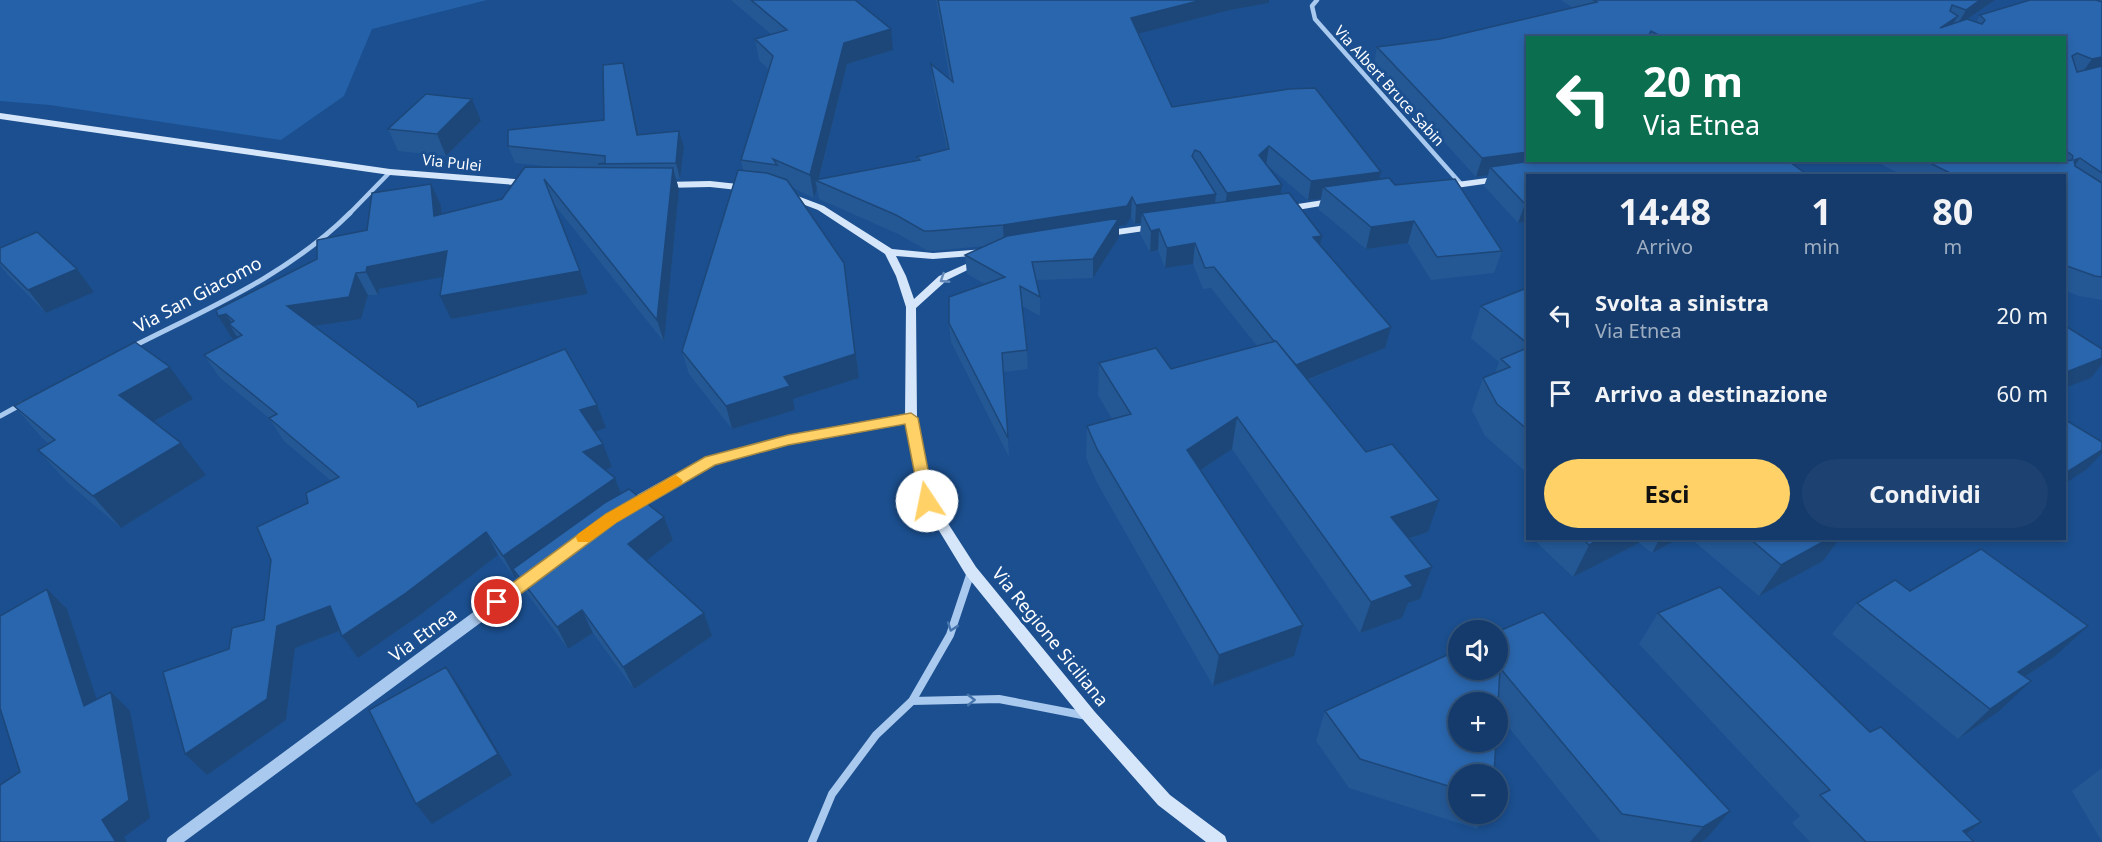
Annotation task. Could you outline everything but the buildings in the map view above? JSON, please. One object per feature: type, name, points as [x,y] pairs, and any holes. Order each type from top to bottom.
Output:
[{"type":"main road","name":"Via Pulei","points":[[0,116],[390,172],[498,183],[544,184]]},
{"type":"main road","points":[[1426,189],[1517,177]]},
{"type":"main road","points":[[656,185],[710,184],[768,190],[821,208],[889,252],[933,256],[993,253],[943,278],[911,307]]},
{"type":"main road","points":[[1279,209],[1347,200]]},
{"type":"main road","points":[[1093,235],[1163,225]]},
{"type":"main road","points":[[889,252],[901,276],[911,307],[911,418]]},
{"type":"main road","name":"Via Regione Siciliana","points":[[911,418],[927,501],[971,571],[1090,717],[1164,800],[1219,842]]},
{"type":"street","name":"Via Albert Bruce Sabin","points":[[1317,0],[1312,6],[1315,19],[1461,184]]},
{"type":"street","name":"Via San Giacomo","points":[[123,352],[257,283],[296,259],[336,227],[390,172]]},
{"type":"street","points":[[0,416],[31,400]]},
{"type":"street","points":[[621,512],[710,461],[788,440],[911,418]]},
{"type":"street","name":"Via Etnea","points":[[173,842],[545,567]]},
{"type":"street","points":[[812,842],[832,794],[876,735],[912,701],[950,635],[971,571]]},
{"type":"street","points":[[912,701],[999,699],[1090,717]]},
{"type":"shaded area","points":[[0,0],[487,0],[372,29],[344,96],[281,140],[50,105],[0,101]]},
{"type":"slow traffic","points":[[584,538],[611,518],[676,481]]},
{"type":"route","points":[[497,602],[611,518],[710,461],[788,440],[911,418],[927,501]]}]
